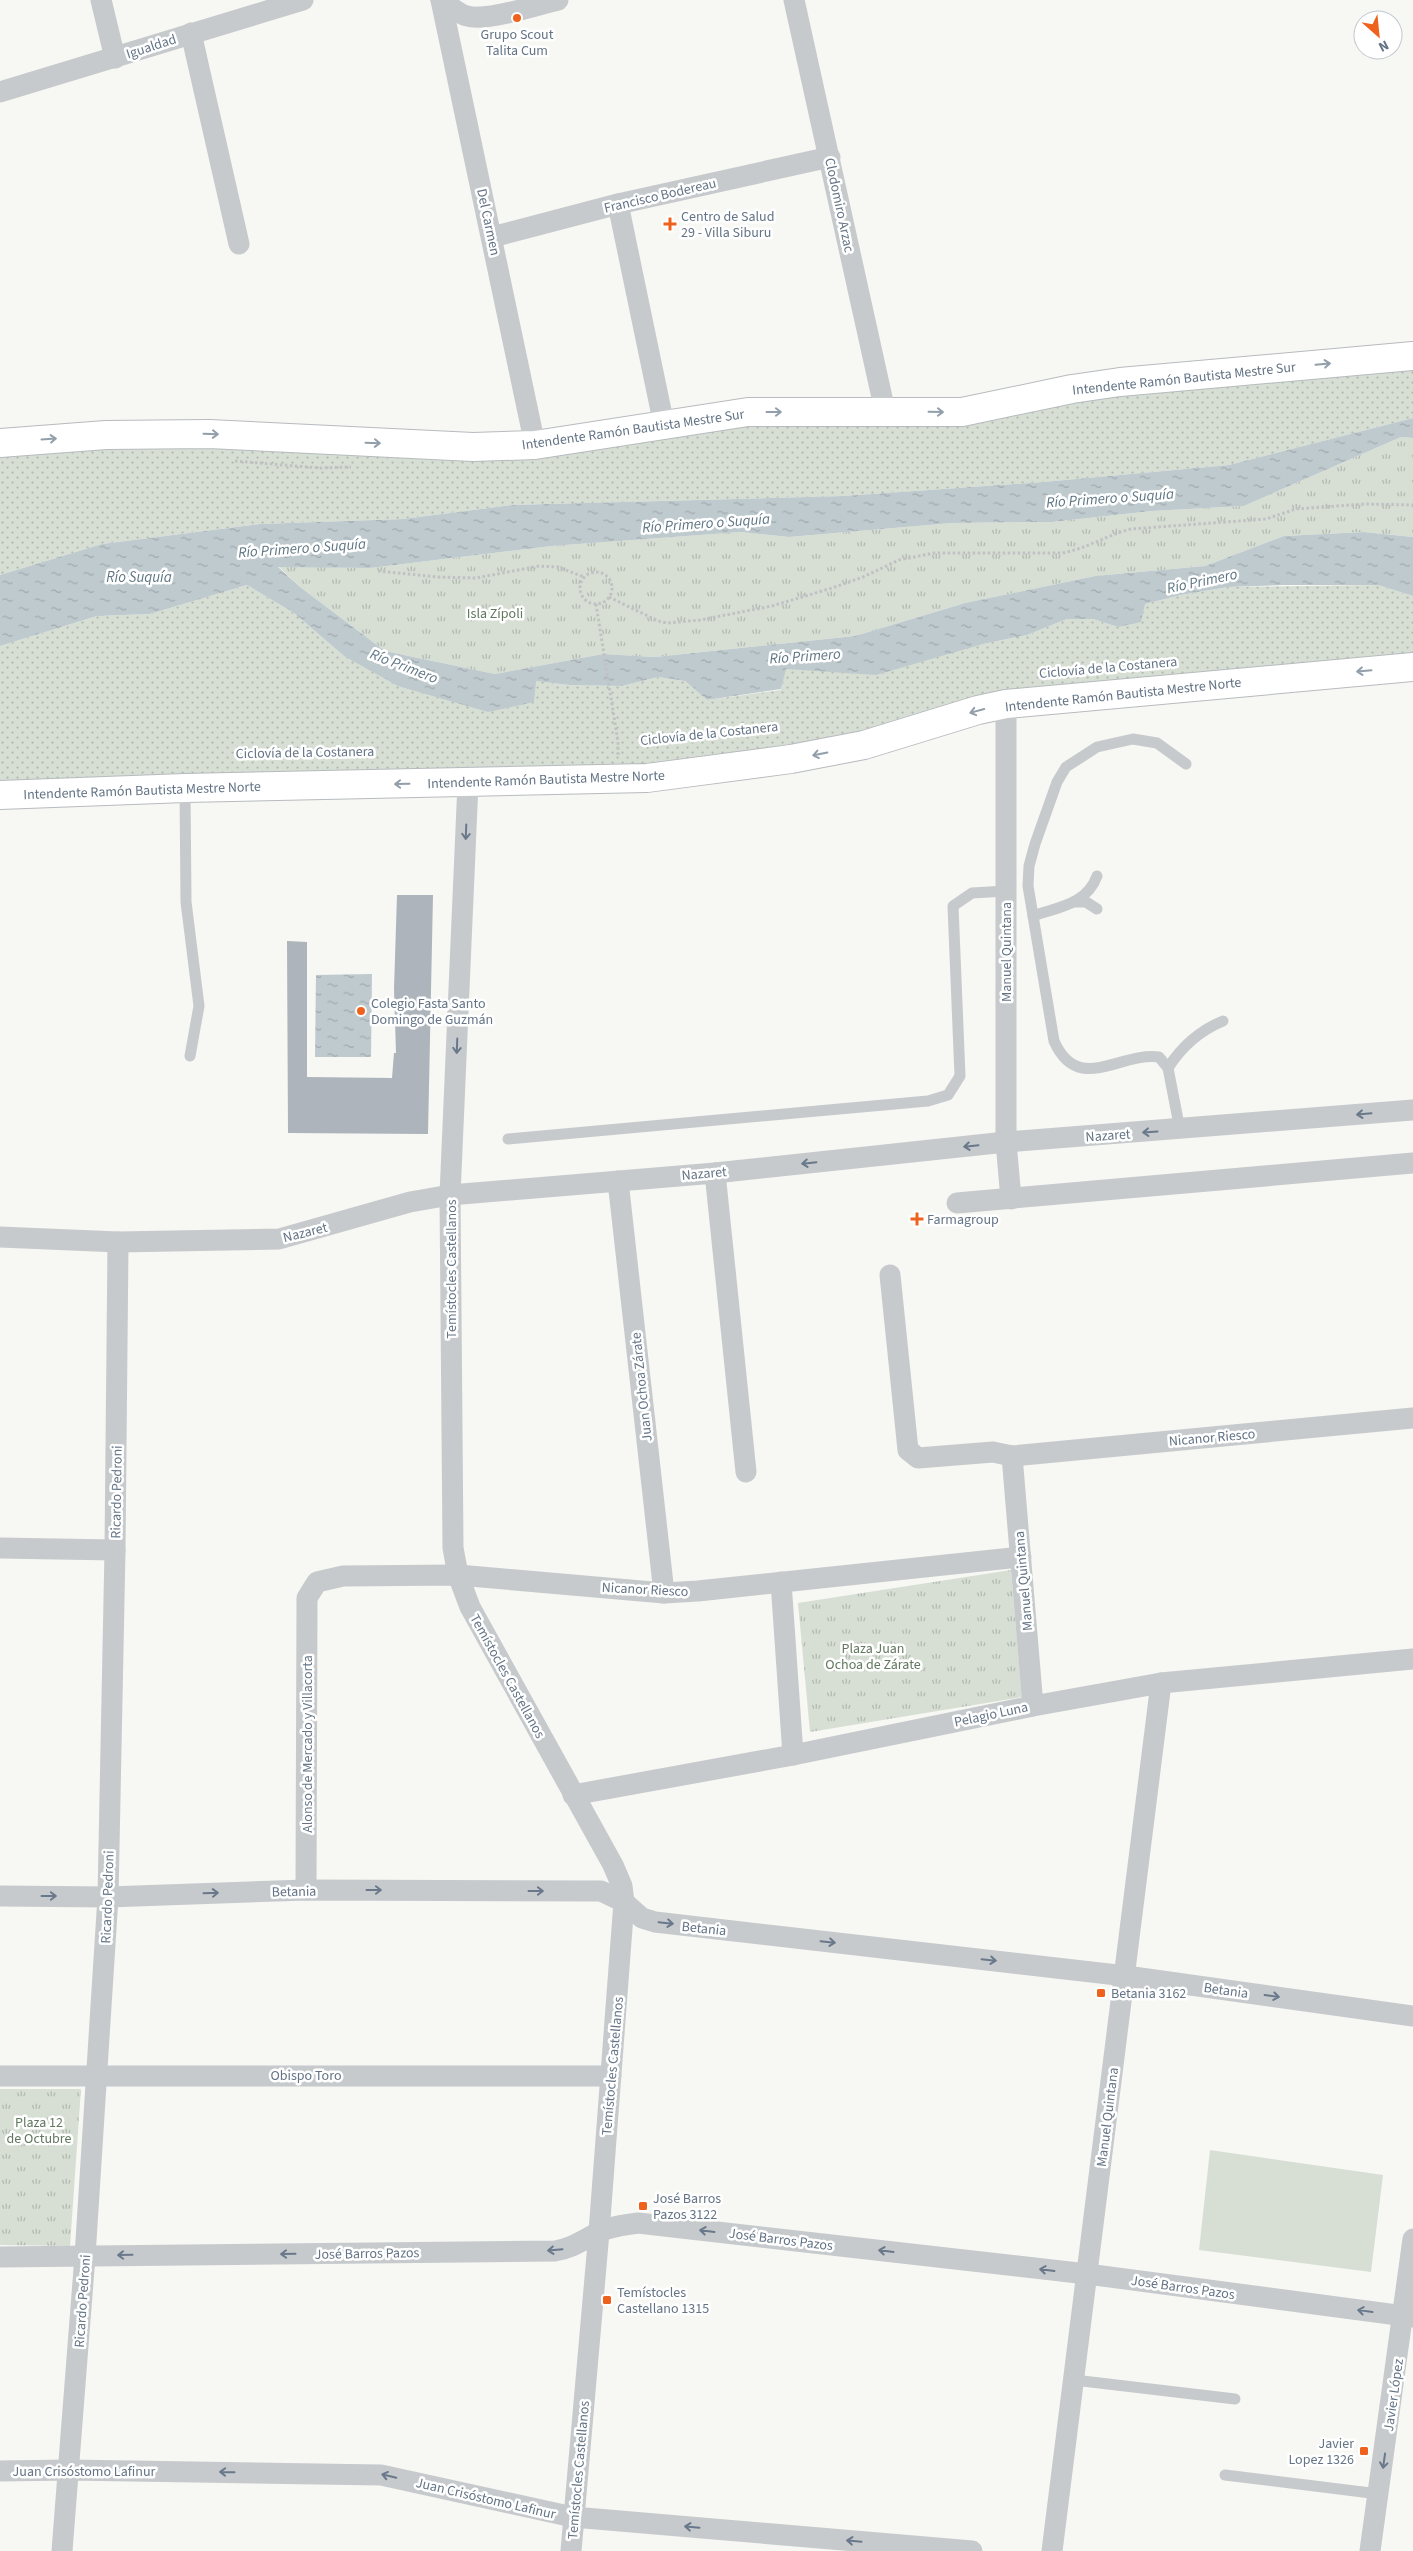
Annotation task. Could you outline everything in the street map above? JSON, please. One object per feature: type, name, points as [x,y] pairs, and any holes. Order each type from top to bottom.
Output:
[{"type":"main road","name":"Intendente Ramón Bautista Mestre Sur","points":[[0,443],[106,436],[209,434],[473,447],[535,445],[748,412],[962,412],[1072,389],[1120,382],[1413,356]]},
{"type":"main road","name":"Intendente Ramón Bautista Mestre Norte","points":[[0,795],[185,788],[647,778],[791,759],[864,745],[978,710],[1006,704],[1413,667]]},
{"type":"street","points":[[101,0],[115,58]]},
{"type":"street","name":"Igualdad","points":[[0,92],[303,0]]},
{"type":"street","points":[[441,0],[465,16],[473,18],[486,17],[558,0]]},
{"type":"street","name":"Del Carmen","points":[[441,0],[535,445]]},
{"type":"street","name":"Clodomiro Arzac","points":[[794,0],[885,411]]},
{"type":"street","points":[[191,34],[239,244]]},
{"type":"street","name":"Francisco Bodereau","points":[[492,236],[618,204],[830,157]]},
{"type":"street","points":[[618,204],[664,425]]},
{"type":"street","name":"Manuel Quintana","points":[[1006,704],[1006,1142],[1011,1199]]},
{"type":"street","name":"Temístocles Castellanos","points":[[468,783],[450,1195],[453,1548],[458,1574],[470,1607],[613,1865],[622,1886],[624,1902],[600,2232],[571,2551]]},
{"type":"street","name":"Nazaret","points":[[0,1237],[118,1242],[279,1239],[410,1202],[450,1195],[715,1172],[1006,1142],[1180,1130],[1413,1110]]},
{"type":"street","points":[[957,1203],[1413,1163]]},
{"type":"street","points":[[715,1172],[746,1472]]},
{"type":"street","name":"Juan Ochoa Zárate","points":[[618,1181],[664,1592]]},
{"type":"street","name":"Ricardo Pedroni","points":[[62,2551],[98,2075],[108,1896],[115,1550],[118,1242]]},
{"type":"street","name":"Nicanor Riesco","points":[[890,1275],[908,1450],[918,1458],[993,1452],[1012,1456],[1413,1418]]},
{"type":"street","name":"Manuel Quintana","points":[[1012,1456],[1033,1706]]},
{"type":"street","points":[[0,1548],[115,1550]]},
{"type":"street","name":"Nicanor Riesco","points":[[307,1598],[317,1582],[343,1576],[458,1574],[664,1592],[1021,1557]]},
{"type":"street","points":[[781,1582],[793,1755]]},
{"type":"street","name":"Alonso de Mercado y Villacorta","points":[[306,1890],[307,1598]]},
{"type":"street","name":"Pelagio Luna","points":[[573,1795],[793,1755],[1033,1706],[1161,1683],[1413,1659]]},
{"type":"street","name":"Manuel Quintana","points":[[1052,2551],[1126,1976],[1161,1683]]},
{"type":"street","name":"Betania","points":[[0,1896],[108,1896],[306,1890],[601,1891],[624,1902],[642,1918],[654,1922],[1126,1976],[1413,2016]]},
{"type":"street","name":"Obispo Toro","points":[[0,2076],[611,2076]]},
{"type":"street","name":"José Barros Pazos","points":[[0,2257],[555,2251],[578,2244],[600,2232],[620,2225],[638,2223],[1087,2274],[1408,2317]]},
{"type":"street","name":"Javier López","points":[[1370,2551],[1408,2317],[1413,2239]]},
{"type":"street","name":"Juan Crisóstomo Lafinur","points":[[0,2471],[69,2470],[381,2474],[573,2517],[972,2551]]},
{"type":"lane","points":[[1180,1130],[1168,1068],[1159,1057],[1140,1056],[1086,1070],[1078,1068],[1065,1059],[1054,1041],[1028,886],[1028,866],[1057,782],[1066,768],[1097,747],[1133,739],[1157,743],[1186,764]]},
{"type":"lane","points":[[185,788],[186,902],[198,1006],[190,1056]]},
{"type":"lane","points":[[1076,902],[1092,889],[1097,876]]},
{"type":"lane","points":[[508,1139],[928,1102],[948,1095],[960,1076],[953,906],[972,893],[1006,891]]},
{"type":"lane","points":[[1033,916],[1076,902],[1086,902],[1097,909]]},
{"type":"lane","points":[[1168,1068],[1178,1052],[1191,1039],[1223,1021]]},
{"type":"lane","points":[[1074,2380],[1236,2399]]},
{"type":"lane","points":[[1225,2475],[1380,2494]]},
{"type":"path","points":[[609,598],[658,621],[667,623],[700,620],[772,606],[863,577],[899,560],[934,553],[1062,553],[1081,550],[1112,534],[1131,529],[1266,519],[1306,509],[1364,504],[1413,505]]},
{"type":"path","points":[[378,571],[438,577],[476,578],[539,566],[558,567],[584,577],[599,572],[608,577],[613,587],[609,598],[596,604],[586,601],[580,593],[581,582],[584,577]]},
{"type":"path","points":[[596,604],[618,742]]},
{"type":"path","name":"Ciclovía de la Costanera","points":[[610,755],[628,754]]},
{"type":"green space","points":[[1413,356],[1413,418],[1229,465],[1043,482],[843,496],[512,505],[403,519],[260,524],[102,544],[0,575],[0,443],[473,447],[885,411]]},
{"type":"green space","name":"Isla Zípoli","points":[[1401,437],[1413,438],[1413,537],[1364,532],[1284,536],[1205,566],[1095,576],[965,603],[855,636],[655,657],[603,654],[495,674],[385,651],[300,587],[278,566],[370,568],[552,546],[741,532],[789,537],[952,523],[1052,522],[1152,511],[1244,506]]},
{"type":"green space","points":[[247,585],[294,613],[344,656],[569,685],[622,686],[658,677],[685,681],[707,700],[781,690],[785,669],[808,669],[983,644],[1027,635],[1067,619],[1093,619],[1118,627],[1145,604],[1181,595],[1228,587],[1378,585],[1413,596],[1413,667],[1032,701],[791,759],[0,795],[0,646],[97,616],[150,614]]},
{"type":"green space","name":"Plaza Juan Ochoa de Zárate","points":[[1011,1570],[1022,1697],[810,1732],[798,1603]]},
{"type":"green space","name":"Plaza 12 de Octubre","points":[[0,2089],[81,2089],[70,2246],[0,2245]]},
{"type":"green space","points":[[1210,2150],[1383,2175],[1371,2272],[1199,2250]]},
{"type":"water","name":"Río Suquía","points":[[1413,418],[1413,438],[1401,437],[1244,506],[1152,511],[1052,522],[952,523],[789,537],[741,532],[552,546],[370,568],[278,567],[300,587],[385,651],[495,674],[603,654],[655,657],[855,636],[965,603],[1095,576],[1205,566],[1284,536],[1364,532],[1413,537],[1413,596],[1378,585],[1228,587],[1181,595],[1145,604],[1141,622],[1118,627],[1093,619],[1067,619],[1027,635],[983,644],[876,675],[786,669],[781,689],[707,700],[685,681],[658,677],[622,686],[569,685],[536,681],[534,702],[488,712],[398,686],[344,656],[294,613],[247,585],[150,614],[97,616],[0,646],[0,575],[102,544],[260,524],[403,519],[512,505],[843,496],[1043,482],[1229,465]]},
{"type":"water","points":[[372,974],[371,1057],[315,1057],[316,975]]},
{"type":"building","points":[[397,895],[433,895],[428,1134],[288,1133],[287,941],[307,942],[307,1077],[392,1078],[394,1053],[396,1053],[394,989]]},
{"type":"place","name":"Grupo Scout Talita Cum","points":[[517,18]]},
{"type":"place","name":"Centro de Salud 29 - Villa Siburu","points":[[670,224]]},
{"type":"place","name":"Colegio Fasta Santo Domingo de Guzmán","points":[[361,1011]]},
{"type":"place","name":"Farmagroup","points":[[917,1219]]},
{"type":"place","name":"Betania 3162","points":[[1101,1993]]},
{"type":"place","name":"José Barros Pazos 3122","points":[[643,2206]]},
{"type":"place","name":"Temístocles Castellano 1315","points":[[607,2300]]},
{"type":"place","name":"Javier Lopez 1326","points":[[1364,2451]]},
{"type":"water label","name":"Río Primero o Suquía","points":[[1110,498]]},
{"type":"water label","name":"Río Primero o Suquía","points":[[706,523]]},
{"type":"water label","name":"Río Primero o Suquía","points":[[302,548]]},
{"type":"water label","name":"Río Primero","points":[[1202,581]]},
{"type":"water label","name":"Río Primero","points":[[805,656]]},
{"type":"water label","name":"Río Primero","points":[[404,666]]}]
